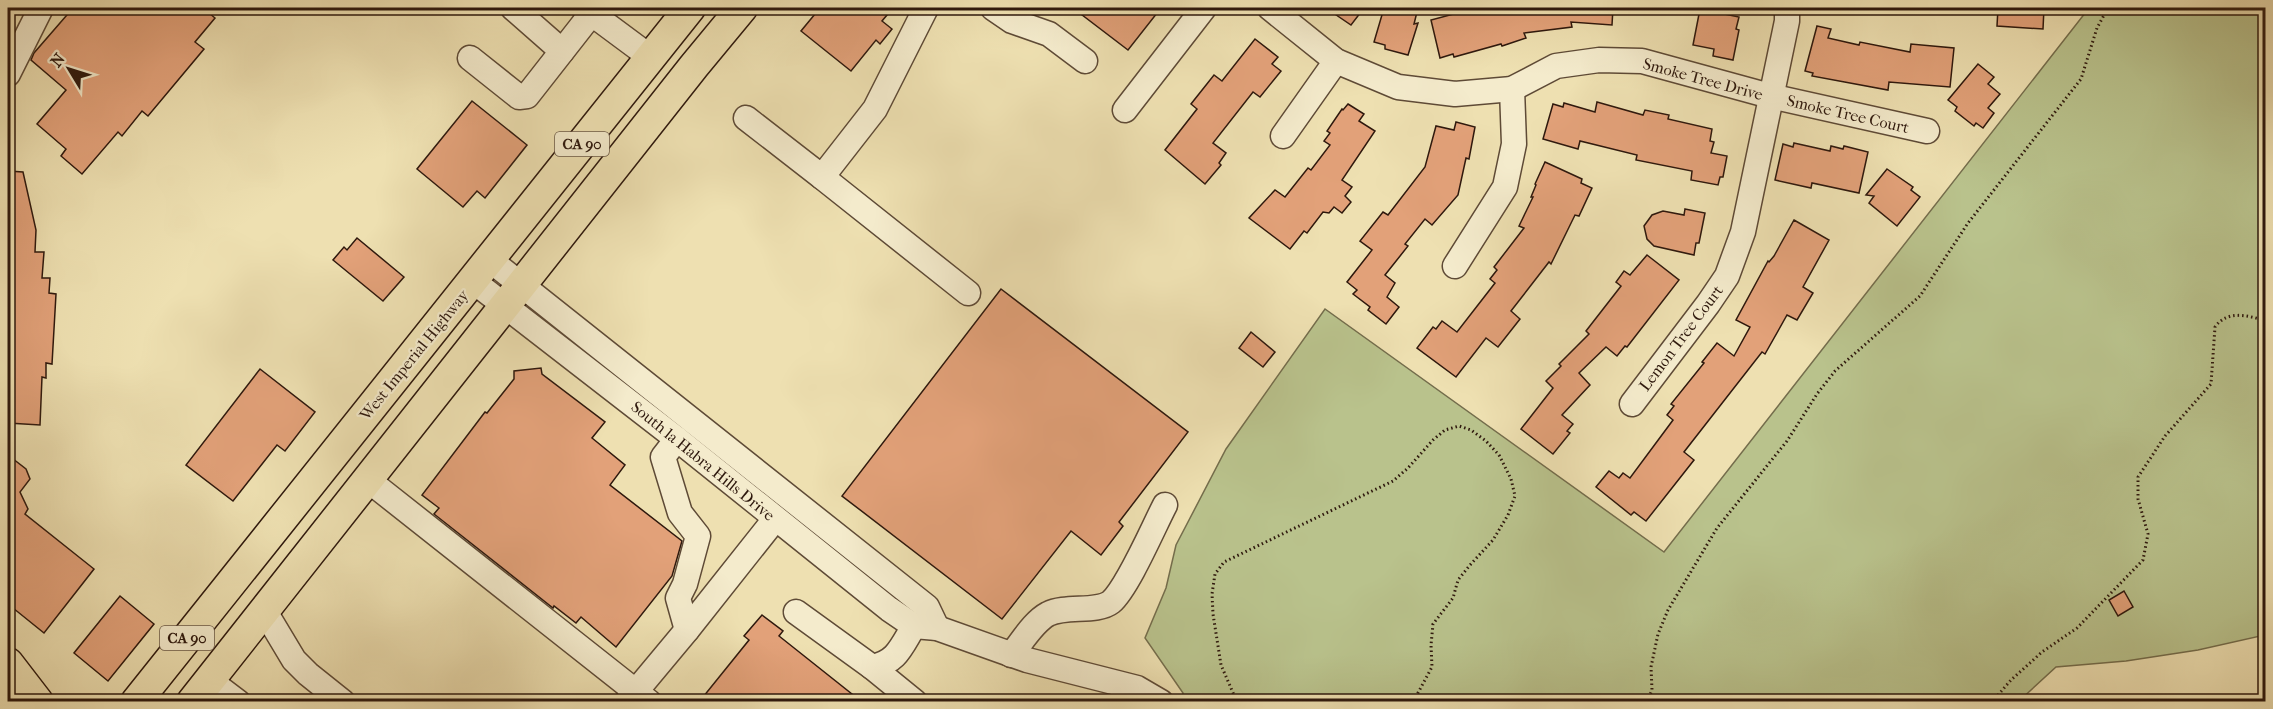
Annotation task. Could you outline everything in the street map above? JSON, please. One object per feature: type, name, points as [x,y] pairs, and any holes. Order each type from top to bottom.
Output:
[{"type":"main road","name":"West Imperial Highway","points":[[136,702],[690,8]]},
{"type":"main road","name":"CA 90","points":[[200,691],[742,8]]},
{"type":"main road","points":[[8,663],[38,702]]},
{"type":"street","points":[[8,74],[40,8]]},
{"type":"street","points":[[513,8],[562,51]]},
{"type":"street","points":[[822,177],[875,109],[926,8]]},
{"type":"street","points":[[993,8],[1012,21],[1049,34],[1085,61]]},
{"type":"street","points":[[1125,110],[1204,8]]},
{"type":"street","name":"Smoke Tree Drive","points":[[1270,8],[1336,61],[1398,87],[1455,94],[1512,89],[1556,66],[1599,60],[1642,61],[1770,96]]},
{"type":"street","name":"Lemon Tree Court","points":[[1632,404],[1727,276],[1743,232],[1787,21],[1787,8]]},
{"type":"street","points":[[470,58],[519,97],[527,96],[562,51],[588,10],[650,57]]},
{"type":"street","points":[[1283,136],[1336,61]]},
{"type":"street","points":[[1455,266],[1505,187],[1514,144],[1512,89]]},
{"type":"street","name":"Smoke Tree Court","points":[[1770,96],[1927,131]]},
{"type":"street","points":[[746,118],[968,293]]},
{"type":"street","name":"South la Habra Hills Drive","points":[[482,270],[677,439],[889,609],[926,627],[1118,692],[1137,688],[1161,702]]},
{"type":"street","name":"South la Habra Hills Drive","points":[[513,296],[927,607],[926,627]]},
{"type":"street","points":[[677,439],[663,457],[680,513],[698,536],[685,584],[678,598],[687,630]]},
{"type":"street","points":[[368,480],[637,698],[687,630],[775,519]]},
{"type":"street","points":[[1011,655],[1041,618],[1050,613],[1076,607],[1103,606],[1112,601],[1122,589],[1165,505]]},
{"type":"street","points":[[264,610],[294,660],[343,702]]},
{"type":"street","points":[[796,612],[872,667],[915,702]]},
{"type":"street","points":[[872,667],[884,665],[893,660],[926,627]]},
{"type":"street","points":[[200,691],[238,702]]},
{"type":"path","points":[[1647,702],[1652,690],[1651,667],[1658,634],[1668,610],[1717,528],[1787,441],[1816,394],[1835,371],[1920,296],[1968,222],[2081,79],[2097,28],[2108,8]]},
{"type":"path","points":[[1992,702],[2011,680],[2042,652],[2077,627],[2143,560],[2148,534],[2138,499],[2138,477],[2165,436],[2211,384],[2214,327],[2220,320],[2233,315],[2246,315],[2265,321]]},
{"type":"path","points":[[1237,702],[1221,666],[1213,614],[1212,594],[1215,574],[1224,562],[1393,481],[1408,468],[1432,440],[1445,430],[1459,426],[1471,430],[1499,455],[1511,479],[1515,496],[1508,515],[1493,540],[1458,580],[1454,598],[1433,624],[1432,667],[1413,702]]},
{"type":"green space","points":[[2089,8],[2265,8],[2265,635],[2198,650],[2126,661],[2056,667],[2018,702],[1182,701],[1183,693],[1145,638],[1166,588],[1176,545],[1226,449],[1325,309],[1664,552]]},
{"type":"building","points":[[73,8],[203,8],[215,18],[195,42],[204,49],[148,116],[142,111],[122,136],[118,132],[82,174],[61,156],[66,149],[37,124],[66,90],[31,60],[34,53]]},
{"type":"building","points":[[820,8],[878,8],[887,15],[882,21],[892,29],[880,44],[876,40],[851,71],[801,31]]},
{"type":"building","points":[[1073,8],[1161,8],[1128,50]]},
{"type":"building","points":[[1326,8],[1364,8],[1351,25]]},
{"type":"building","points":[[1384,8],[1418,8],[1414,24],[1418,23],[1408,55],[1385,49],[1385,45],[1374,42]]},
{"type":"building","points":[[1476,8],[1613,8],[1612,25],[1571,22],[1572,27],[1524,33],[1526,38],[1502,46],[1501,44],[1454,57],[1453,54],[1440,58],[1431,20]]},
{"type":"building","points":[[1998,8],[2044,8],[2043,29],[1997,26]]},
{"type":"building","points":[[1700,9],[1739,17],[1733,60],[1713,56],[1714,49],[1693,45]]},
{"type":"building","points":[[1817,26],[1831,29],[1828,38],[1859,45],[1860,42],[1910,52],[1911,44],[1954,48],[1950,87],[1889,82],[1888,90],[1812,76],[1813,73],[1805,71]]},
{"type":"building","points":[[1255,39],[1278,57],[1272,64],[1281,71],[1260,97],[1253,92],[1213,143],[1226,153],[1219,163],[1221,165],[1205,184],[1165,150],[1197,109],[1191,104],[1214,75],[1222,81]]},
{"type":"building","points":[[1978,64],[1994,77],[1988,84],[2000,94],[1988,108],[1994,113],[1983,128],[1976,123],[1974,126],[1955,111],[1957,107],[1948,100]]},
{"type":"building","points":[[472,101],[527,145],[485,198],[477,191],[463,207],[417,169]]},
{"type":"building","points":[[1597,102],[1643,115],[1645,110],[1669,115],[1668,119],[1712,129],[1710,141],[1714,142],[1711,153],[1727,156],[1723,177],[1720,177],[1718,185],[1691,180],[1692,171],[1636,160],[1637,155],[1580,141],[1578,149],[1543,139],[1553,104],[1563,107],[1564,103],[1595,112]]},
{"type":"building","points":[[1348,104],[1364,114],[1359,121],[1375,131],[1342,180],[1352,187],[1345,196],[1351,202],[1342,213],[1334,207],[1329,213],[1323,212],[1307,233],[1304,231],[1290,249],[1249,218],[1275,190],[1285,197],[1308,168],[1311,170],[1330,145],[1324,141],[1330,133],[1327,131]]},
{"type":"building","points":[[1456,122],[1475,127],[1469,159],[1466,158],[1458,195],[1432,225],[1425,219],[1405,244],[1408,246],[1385,275],[1395,283],[1387,297],[1399,307],[1386,324],[1368,310],[1370,307],[1353,294],[1357,290],[1347,282],[1372,250],[1360,241],[1383,212],[1388,215],[1425,167],[1436,126],[1454,130]]},
{"type":"building","points":[[1794,143],[1830,151],[1831,146],[1843,149],[1844,146],[1868,152],[1859,193],[1812,183],[1811,188],[1775,180],[1783,144],[1793,147]]},
{"type":"building","points":[[1545,162],[1582,179],[1581,183],[1592,188],[1579,216],[1575,215],[1551,264],[1549,262],[1511,311],[1520,319],[1498,347],[1486,338],[1456,377],[1417,348],[1433,327],[1436,329],[1442,321],[1457,332],[1495,283],[1490,279],[1497,270],[1494,267],[1524,228],[1519,226],[1533,197],[1531,197],[1535,184]]},
{"type":"building","points":[[1887,169],[1913,187],[1911,190],[1920,197],[1897,226],[1869,203],[1874,196],[1866,195]]},
{"type":"building","points":[[8,171],[23,172],[36,230],[35,252],[44,252],[42,278],[50,278],[49,293],[56,294],[52,364],[46,363],[46,378],[42,377],[40,425],[8,423]]},
{"type":"building","points":[[1685,209],[1705,213],[1694,255],[1654,246],[1647,239],[1644,226],[1652,215],[1663,211],[1684,215]]},
{"type":"building","points":[[1794,220],[1829,240],[1803,287],[1813,293],[1797,320],[1787,315],[1765,354],[1762,352],[1684,452],[1694,460],[1646,521],[1634,512],[1631,515],[1596,487],[1609,471],[1619,478],[1623,473],[1630,478],[1673,420],[1667,415],[1674,406],[1671,404],[1717,343],[1734,356],[1750,327],[1736,320],[1768,261],[1774,256]]},
{"type":"building","points":[[357,238],[404,277],[383,301],[333,260],[344,247],[347,250]]},
{"type":"building","points":[[1647,255],[1679,280],[1627,347],[1625,346],[1617,356],[1606,347],[1579,373],[1590,385],[1562,415],[1573,424],[1567,431],[1570,433],[1553,454],[1521,429],[1553,388],[1546,381],[1561,366],[1559,364],[1589,334],[1586,331],[1621,286],[1616,282],[1624,271],[1630,275]]},
{"type":"building","points":[[1001,289],[1188,432],[1119,522],[1123,526],[1101,555],[1071,531],[1002,619],[842,496]]},
{"type":"building","points":[[1251,332],[1275,352],[1263,367],[1239,348]]},
{"type":"building","points":[[541,368],[542,374],[605,422],[592,438],[625,465],[610,485],[682,541],[672,576],[616,647],[581,617],[576,623],[554,606],[553,608],[434,514],[439,508],[422,495],[485,412],[487,413],[514,379],[514,371]]},
{"type":"building","points":[[260,369],[315,412],[285,451],[277,445],[233,501],[186,465]]},
{"type":"building","points":[[8,455],[26,469],[30,479],[20,492],[28,509],[25,514],[94,569],[44,633],[8,604]]},
{"type":"building","points":[[2124,591],[2133,607],[2118,616],[2109,600]]},
{"type":"building","points":[[120,596],[154,624],[108,681],[74,653]]},
{"type":"building","points":[[762,615],[783,631],[779,636],[862,702],[699,702],[749,640],[744,636]]}]
